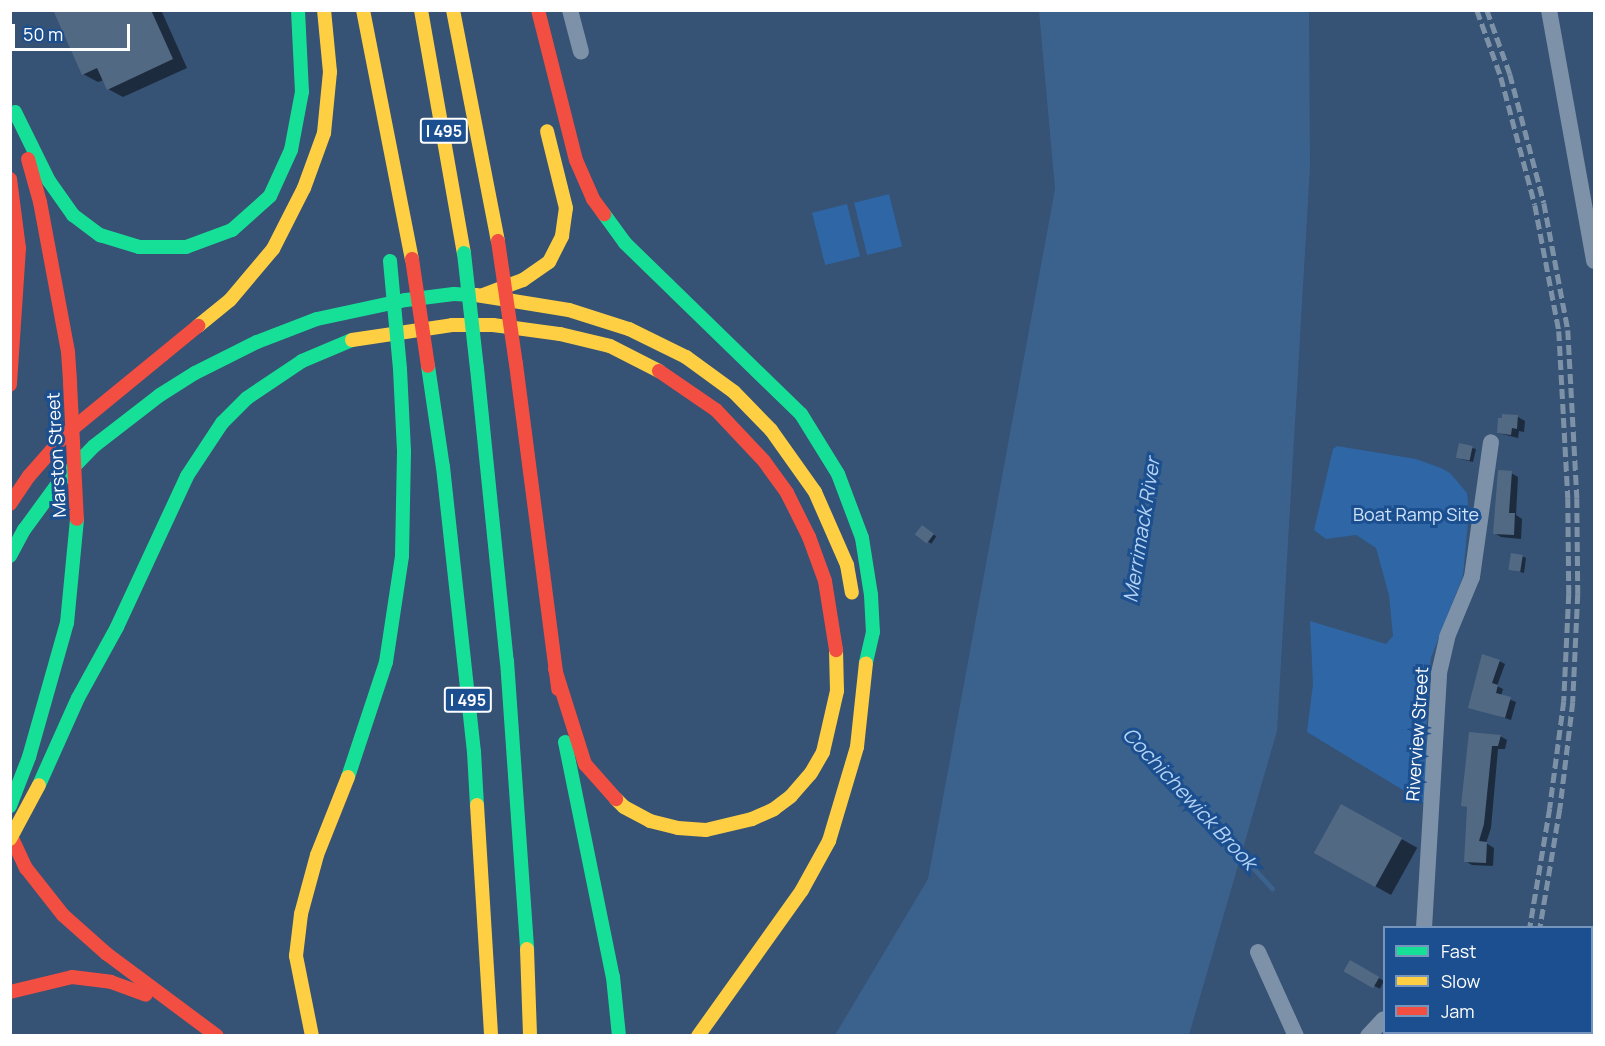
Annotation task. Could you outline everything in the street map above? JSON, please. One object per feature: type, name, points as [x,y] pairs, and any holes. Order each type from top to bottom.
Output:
[{"type":"main road","points":[[13,106],[49,181],[73,215],[100,236],[140,247],[186,247],[232,230],[270,196],[291,150],[302,92],[302,34],[298,10]]},
{"type":"main road","points":[[10,504],[29,476],[66,434],[230,300],[273,249],[304,188],[324,133],[330,72],[324,10]]},
{"type":"main road","name":"I 495","points":[[363,10],[412,259],[443,467],[474,752],[491,1035]]},
{"type":"main road","name":"I 495","points":[[421,10],[464,253],[477,368],[507,661],[528,970],[530,1035]]},
{"type":"main road","points":[[453,10],[466,66],[498,241],[567,756],[613,977],[619,1035]]},
{"type":"main road","points":[[538,10],[576,160],[593,199],[625,243],[801,414],[838,474],[862,538],[871,595],[873,632],[865,667],[857,747],[840,811],[829,841],[802,890],[698,1035]]},
{"type":"main road","points":[[373,129],[380,88]]},
{"type":"main road","name":"Marston Street","points":[[10,806],[29,757],[67,623],[77,519],[68,352],[40,202],[13,106]]},
{"type":"main road","points":[[483,295],[523,280],[549,262],[562,236],[566,208],[543,115]]},
{"type":"main road","points":[[10,179],[19,248],[11,377]]},
{"type":"main road","points":[[13,210],[33,223],[49,254]]},
{"type":"main road","points":[[312,1035],[296,956],[301,914],[317,855],[357,754],[386,662],[402,556],[404,451],[400,369],[389,255]]},
{"type":"main road","points":[[10,556],[24,530],[59,482],[94,446],[117,426],[195,373],[256,342],[317,319],[406,300],[454,294],[483,295],[569,310],[629,329],[686,357],[734,392],[771,430],[819,499],[847,566],[855,610]]},
{"type":"main road","points":[[10,839],[39,785],[78,698],[126,609],[187,476],[222,423],[248,398],[302,361],[328,349],[376,334],[452,325],[493,325],[560,334],[610,346],[666,374],[716,410],[758,453],[787,493],[819,558],[833,617],[838,667],[835,709],[823,752],[810,774],[783,802],[752,819],[706,830],[678,828],[650,821],[624,807],[603,787],[585,764],[555,669]]},
{"type":"main road","points":[[858,628],[865,667]]},
{"type":"main road","points":[[10,834],[26,868],[63,915],[107,954],[217,1035]]},
{"type":"main road","points":[[10,992],[31,985],[72,977],[111,982],[184,1011]]},
{"type":"street","points":[[570,10],[581,52]]},
{"type":"street","points":[[1549,10],[1594,261]]},
{"type":"street","name":"Riverview Street","points":[[1425,926],[1439,673],[1447,637],[1472,577],[1491,442]]},
{"type":"street","points":[[1258,952],[1296,1035]]},
{"type":"street","points":[[1368,1035],[1383,1020]]},
{"type":"green space","points":[[889,194],[902,246],[867,255],[854,203]]},
{"type":"green space","points":[[847,204],[860,256],[825,265],[812,213]]},
{"type":"green space","name":"Boat Ramp Site","points":[[1337,446],[1416,459],[1441,468],[1450,473],[1467,493],[1469,511],[1463,576],[1431,658],[1427,706],[1426,804],[1307,732],[1313,684],[1310,621],[1386,644],[1393,636],[1389,595],[1376,548],[1356,535],[1326,539],[1314,530],[1333,449]]},
{"type":"water","name":"Merrimack River","points":[[1039,11],[1309,11],[1310,167],[1277,731],[1189,1035],[835,1035],[928,879],[1055,189]]},
{"type":"building","points":[[53,10],[151,10],[173,59],[107,90],[97,68],[82,75]]},
{"type":"building","points":[[1502,414],[1518,415],[1517,429],[1512,428],[1511,435],[1497,433],[1498,418],[1502,418]]},
{"type":"building","points":[[1459,443],[1473,446],[1470,461],[1456,458]]},
{"type":"building","points":[[1498,470],[1512,471],[1509,513],[1515,513],[1514,535],[1493,534]]},
{"type":"building","points":[[922,525],[934,534],[927,544],[915,535]]},
{"type":"building","points":[[1511,553],[1523,555],[1520,572],[1508,570]]},
{"type":"building","points":[[1482,654],[1500,660],[1492,683],[1498,685],[1496,693],[1511,697],[1505,718],[1468,708]]},
{"type":"building","points":[[1469,732],[1501,735],[1498,746],[1492,746],[1484,824],[1479,841],[1487,842],[1486,863],[1464,862],[1467,807],[1461,806]]},
{"type":"building","points":[[1341,804],[1402,838],[1375,887],[1314,853]]},
{"type":"building","points":[[1350,960],[1379,977],[1373,988],[1344,971]]},
{"type":"waterway","name":"Cochichewick Brook","points":[[1237,850],[1272,888]]},
{"type":"railway","points":[[1477,10],[1501,77],[1535,205],[1559,331],[1568,498],[1569,594],[1564,701],[1550,808],[1530,926]]},
{"type":"railway","points":[[1487,10],[1510,74],[1544,203],[1568,330],[1577,498],[1578,594],[1573,702],[1560,809],[1540,926]]},
{"type":"traffic: fast","points":[[15,112],[49,181],[73,215],[100,235],[139,247],[186,247],[232,230],[270,196],[291,150],[302,92],[298,10]]},
{"type":"traffic: fast","points":[[604,214],[625,243],[801,414],[838,474],[862,538],[871,595],[873,632],[866,663]]},
{"type":"traffic: fast","points":[[464,253],[477,368]]},
{"type":"traffic: fast","points":[[390,261],[400,369]]},
{"type":"traffic: fast","points":[[10,556],[24,530],[59,482],[94,446],[160,395],[195,373],[257,342],[317,319],[406,300],[454,294],[476,295]]},
{"type":"traffic: fast","points":[[39,785],[78,698],[117,627],[187,476],[222,423],[247,398],[302,361],[352,340]]},
{"type":"traffic: fast","points":[[428,366],[443,467],[474,752],[477,805]]},
{"type":"traffic: fast","points":[[477,368],[507,661],[527,949]]},
{"type":"traffic: fast","points":[[348,777],[386,662],[402,556],[404,451],[400,369]]},
{"type":"traffic: fast","points":[[10,806],[29,757],[67,623],[77,519]]},
{"type":"traffic: fast","points":[[565,742],[613,977],[619,1036]]},
{"type":"traffic: slow","points":[[198,326],[230,300],[273,249],[304,188],[324,133],[330,72],[324,10]]},
{"type":"traffic: slow","points":[[363,10],[412,259]]},
{"type":"traffic: slow","points":[[421,10],[464,253]]},
{"type":"traffic: slow","points":[[453,10],[498,241]]},
{"type":"traffic: slow","points":[[483,295],[523,280],[549,262],[562,236],[566,208],[547,131]]},
{"type":"traffic: slow","points":[[476,295],[569,310],[629,329],[686,357],[734,392],[771,430],[815,492],[847,565],[852,593]]},
{"type":"traffic: slow","points":[[352,340],[452,325],[493,325],[560,334],[610,346],[659,371]]},
{"type":"traffic: slow","points":[[616,799],[624,807],[650,821],[678,828],[706,830],[752,819],[774,809],[791,796],[811,773],[823,752],[837,691],[836,650]]},
{"type":"traffic: slow","points":[[698,1036],[802,890],[829,841],[857,747],[866,663]]},
{"type":"traffic: slow","points":[[312,1036],[296,956],[301,914],[317,855],[348,777]]},
{"type":"traffic: slow","points":[[10,839],[39,785]]},
{"type":"traffic: slow","points":[[477,805],[491,1036]]},
{"type":"traffic: slow","points":[[527,949],[530,1036]]},
{"type":"traffic: jam","points":[[538,10],[576,160],[593,199],[604,214]]},
{"type":"traffic: jam","points":[[28,159],[40,202],[68,352],[70,383]]},
{"type":"traffic: jam","points":[[10,179],[19,248],[10,385]]},
{"type":"traffic: jam","points":[[498,241],[516,364]]},
{"type":"traffic: jam","points":[[412,259],[428,366]]},
{"type":"traffic: jam","points":[[10,504],[29,476],[66,434],[198,326]]},
{"type":"traffic: jam","points":[[516,364],[558,689]]},
{"type":"traffic: jam","points":[[659,371],[716,410],[764,461],[787,493],[809,537],[825,581],[836,650]]},
{"type":"traffic: jam","points":[[70,383],[77,519]]},
{"type":"traffic: jam","points":[[555,669],[585,764],[616,799]]},
{"type":"traffic: jam","points":[[10,834],[26,868],[63,915],[107,954],[217,1036]]},
{"type":"traffic: jam","points":[[10,992],[72,977],[111,982],[146,995]]}]
